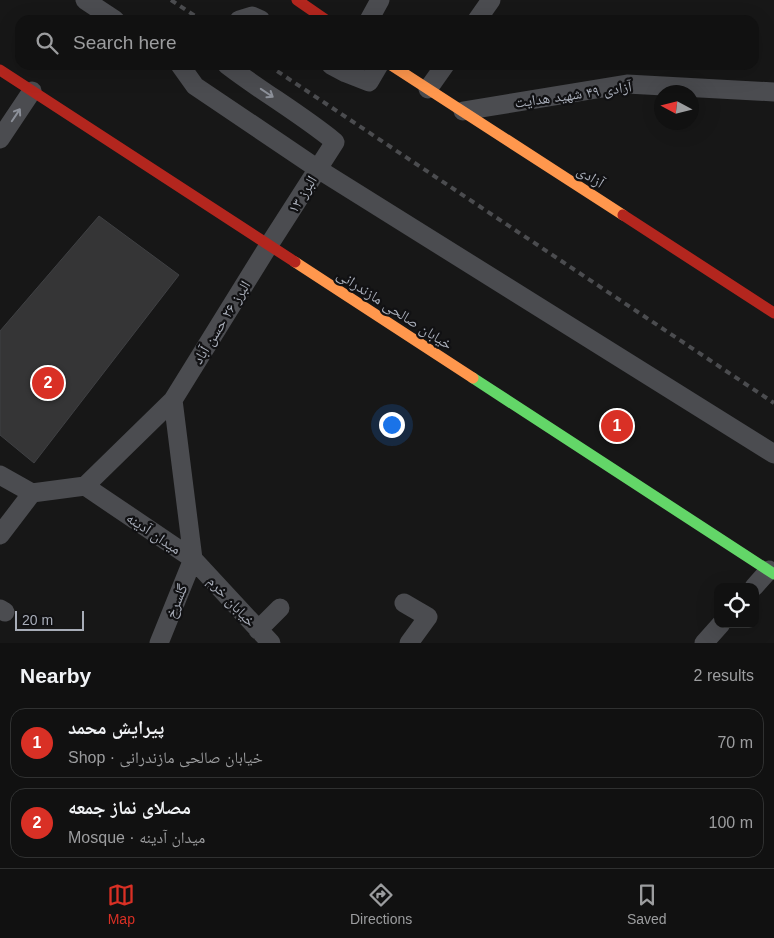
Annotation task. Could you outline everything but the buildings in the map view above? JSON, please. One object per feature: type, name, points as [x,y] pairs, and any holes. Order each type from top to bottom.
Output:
[{"type":"main road","points":[[297,0],[319,15]]},
{"type":"main road","name":"خیابان صالحی مازندرانی","points":[[0,70],[771,572]]},
{"type":"main road","name":"آزادی","points":[[399,70],[774,313]]},
{"type":"street","points":[[85,0],[108,15]]},
{"type":"street","points":[[372,15],[380,0]]},
{"type":"street","points":[[480,15],[491,0]]},
{"type":"street","points":[[184,70],[195,86],[318,169],[774,454]]},
{"type":"street","name":"البرز ۱۳","points":[[233,70],[317,127],[335,142],[269,245]]},
{"type":"street","points":[[340,70],[369,82],[375,70]]},
{"type":"street","points":[[428,89],[441,70]]},
{"type":"street","name":"آزادی ۴۹ شهید هدایت","points":[[462,112],[627,84],[774,92]]},
{"type":"street","points":[[0,139],[32,91]]},
{"type":"street","name":"البرز ۲۶ حسن آباد","points":[[173,400],[269,245]]},
{"type":"street","points":[[0,476],[32,493],[85,486],[173,400]]},
{"type":"street","name":"میدان آدینه","points":[[173,400],[193,559]]},
{"type":"street","name":"میدان آدینه","points":[[85,486],[193,559]]},
{"type":"street","points":[[0,535],[32,493]]},
{"type":"street","name":"خیابان خرم","points":[[193,559],[265,636]]},
{"type":"street","name":"گلسرخ","points":[[159,643],[193,559]]},
{"type":"street","points":[[759,583],[771,572]]},
{"type":"street","points":[[404,603],[428,617],[409,643]]},
{"type":"street","points":[[265,636],[280,608]]},
{"type":"street","points":[[704,643],[717,628]]},
{"type":"railway","points":[[171,0],[194,15]]},
{"type":"railway","points":[[275,70],[774,403]]},
{"type":"traffic: fast","points":[[473,378],[774,574]]},
{"type":"traffic: slow","points":[[399,70],[623,215]]},
{"type":"traffic: slow","points":[[295,262],[473,378]]},
{"type":"traffic: jam","points":[[297,0],[319,15]]},
{"type":"traffic: jam","points":[[0,70],[295,262]]},
{"type":"traffic: jam","points":[[623,215],[774,313]]},
{"type":"place","name":"مصلای نماز جمعه","points":[[48,383]]},
{"type":"place","name":"پیرایش محمد","points":[[617,426]]}]
